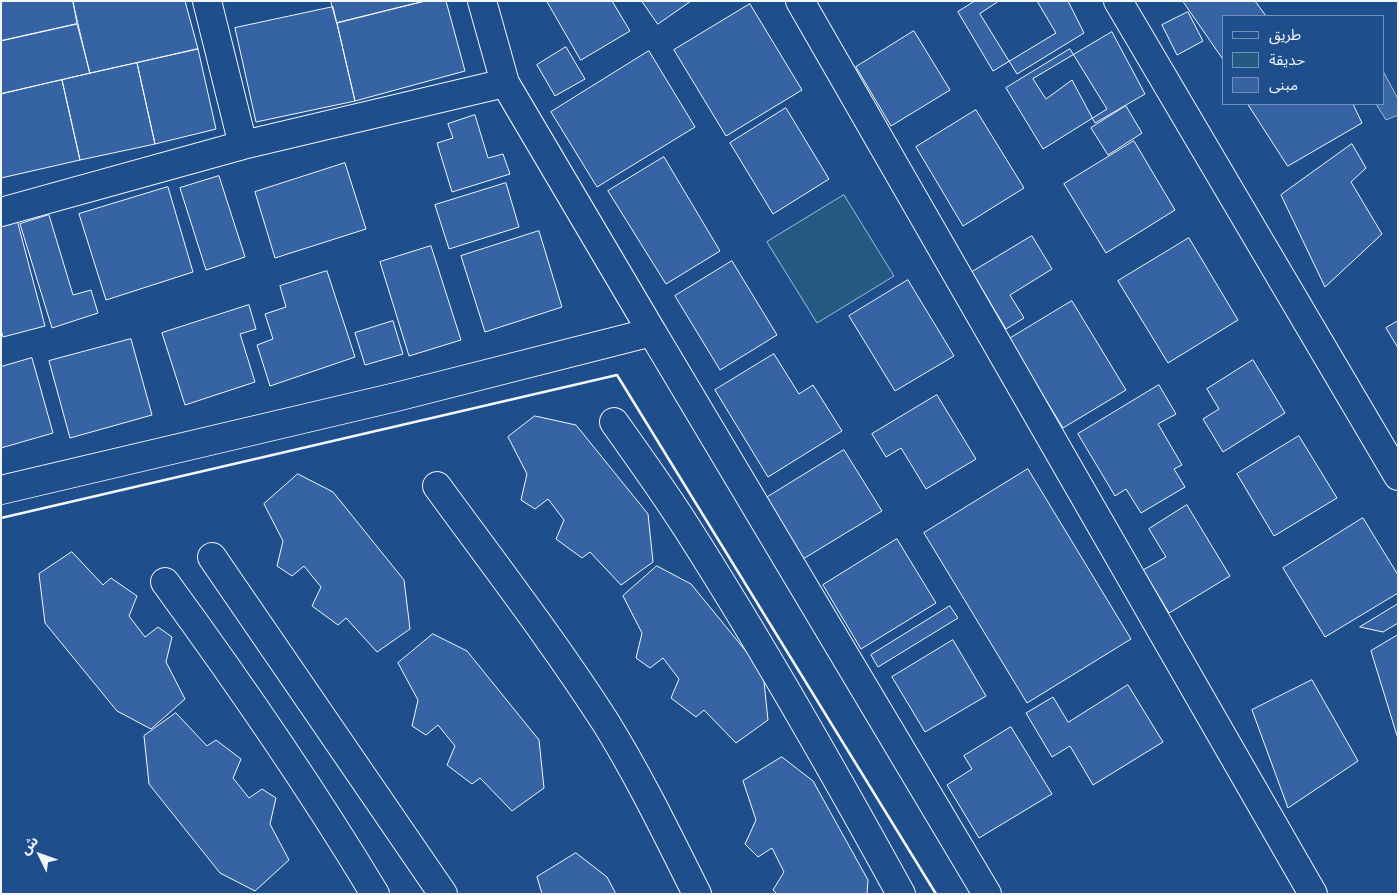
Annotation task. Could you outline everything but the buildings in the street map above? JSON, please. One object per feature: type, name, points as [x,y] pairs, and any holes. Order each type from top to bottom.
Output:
[{"type":"street","points":[[207,1],[243,145]]},
{"type":"street","points":[[482,1],[505,83],[987,894]]},
{"type":"street","points":[[800,1],[1313,894]]},
{"type":"street","points":[[1118,1],[1398,476]]},
{"type":"street","points":[[1,212],[243,145],[505,83]]},
{"type":"street","points":[[1,490],[396,397],[652,332]]},
{"type":"street","points":[[614,422],[686,526],[748,626],[798,710],[901,894]]},
{"type":"street","points":[[437,486],[577,680],[606,724],[633,770],[697,894]]},
{"type":"street","points":[[212,557],[443,894]]},
{"type":"street","points":[[165,582],[316,798],[375,894]]},
{"type":"green space","points":[[844,195],[894,276],[817,323],[767,242]]},
{"type":"shaded area","points":[[1384,73],[1398,99],[1398,115],[1386,120],[1377,105],[1384,105]]},
{"type":"wall","points":[[1,518],[617,375],[936,894]]}]
